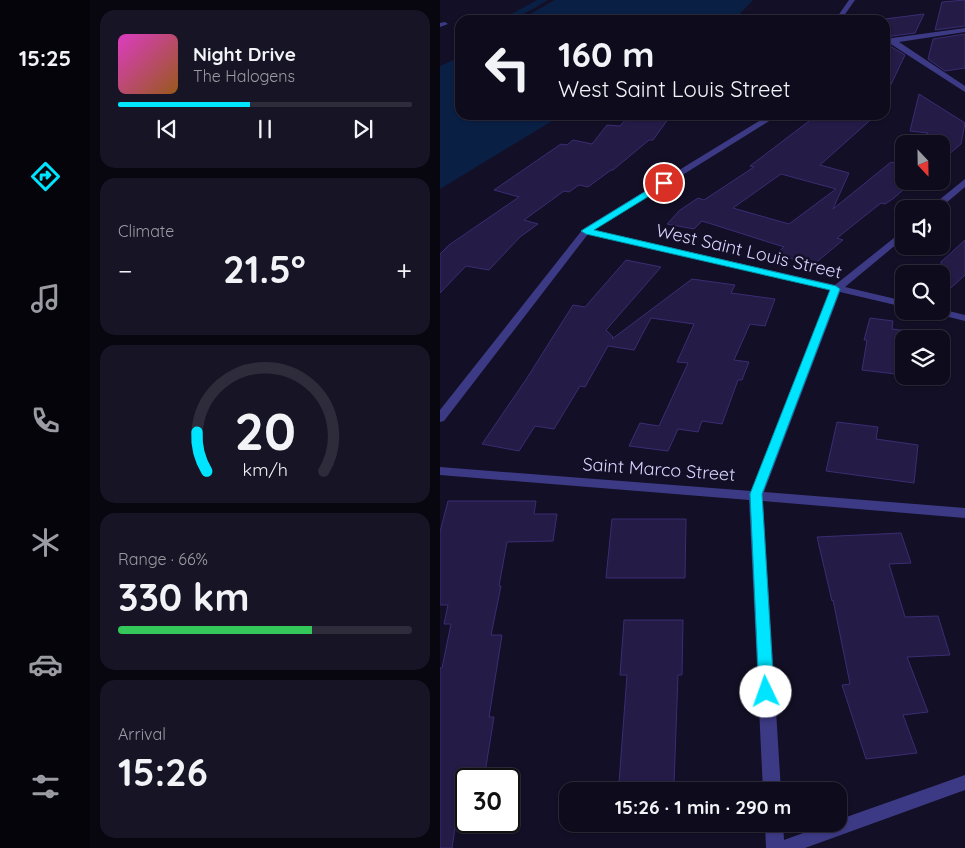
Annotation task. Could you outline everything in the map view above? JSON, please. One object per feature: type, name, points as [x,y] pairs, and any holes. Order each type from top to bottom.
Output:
[{"type":"street","points":[[842,15],[852,0]]},
{"type":"street","points":[[890,41],[965,30]]},
{"type":"street","points":[[890,42],[965,90]]},
{"type":"street","points":[[952,82],[965,80]]},
{"type":"street","points":[[440,418],[586,231],[767,120]]},
{"type":"street","points":[[944,200],[965,182]]},
{"type":"street","name":"West Saint Louis Street","points":[[586,231],[895,302]]},
{"type":"street","points":[[772,782],[756,494],[836,289],[895,240]]},
{"type":"street","points":[[950,314],[965,318]]},
{"type":"street","name":"Saint Marco Street","points":[[440,471],[756,494],[965,512]]},
{"type":"street","points":[[783,848],[965,782]]},
{"type":"street","points":[[774,832],[775,848]]},
{"type":"water","points":[[537,0],[548,0],[521,15],[509,15]]},
{"type":"water","points":[[555,0],[753,0],[739,15],[527,15]]},
{"type":"water","points":[[455,59],[455,120],[554,120],[440,189],[440,66]]},
{"type":"building","points":[[965,0],[965,26],[935,30],[942,2]]},
{"type":"building","points":[[924,14],[915,33],[890,37],[890,18]]},
{"type":"building","points":[[965,34],[965,68],[945,71],[928,59],[933,39]]},
{"type":"building","points":[[890,46],[905,55],[890,86]]},
{"type":"building","points":[[919,94],[965,123],[961,144],[950,153],[950,135],[925,135],[928,133],[910,131]]},
{"type":"building","points":[[625,120],[667,120],[653,140],[649,140],[613,170],[588,187],[579,185],[569,192],[564,191],[524,220],[538,224],[520,237],[489,270],[466,266],[440,293],[440,254],[449,245],[519,197],[494,190],[561,144],[567,145],[573,140],[592,144],[607,125],[620,126]]},
{"type":"building","points":[[810,120],[870,120],[820,165],[849,173],[833,209],[891,162],[895,163],[895,190],[903,190],[885,204],[881,203],[837,238],[843,240],[813,265],[776,254],[784,247],[702,221],[694,229],[667,224],[680,210],[698,198],[704,200],[754,167],[750,166]],"holes":[[[781,174],[836,189],[789,224],[733,208]]]},
{"type":"building","points":[[965,240],[965,275],[950,289],[950,265],[941,265],[941,262]]},
{"type":"building","points":[[626,260],[661,267],[606,330],[613,337],[612,339],[692,279],[735,285],[731,293],[775,299],[765,326],[750,324],[734,360],[749,362],[742,380],[738,380],[722,424],[702,421],[698,432],[678,429],[668,451],[629,446],[640,423],[659,426],[688,363],[677,362],[694,324],[651,318],[634,350],[608,346],[585,387],[580,386],[554,429],[535,426],[519,451],[482,444],[573,305],[585,307]]},
{"type":"building","points":[[870,318],[893,321],[892,329],[901,330],[895,330],[895,374],[862,370],[867,340],[864,340]]},
{"type":"building","points":[[837,422],[878,427],[876,439],[918,445],[914,483],[826,471]]},
{"type":"building","points":[[448,501],[536,501],[534,514],[557,514],[553,541],[507,542],[499,586],[501,586],[491,635],[502,635],[489,717],[494,717],[486,768],[455,768],[455,828],[452,848],[440,848],[440,668],[442,668],[451,624],[444,624],[448,605],[440,605],[440,532]]},
{"type":"building","points":[[612,519],[686,519],[685,578],[606,578]]},
{"type":"building","points":[[901,533],[911,563],[889,564],[905,617],[938,616],[950,655],[907,657],[928,712],[903,715],[917,753],[866,759],[842,685],[850,684],[833,600],[817,537]]},
{"type":"building","points":[[624,620],[683,620],[682,675],[678,675],[674,782],[619,782],[627,675],[620,675]]},
{"type":"route","points":[[664,183],[586,231],[836,289],[756,494],[766,692]]}]
